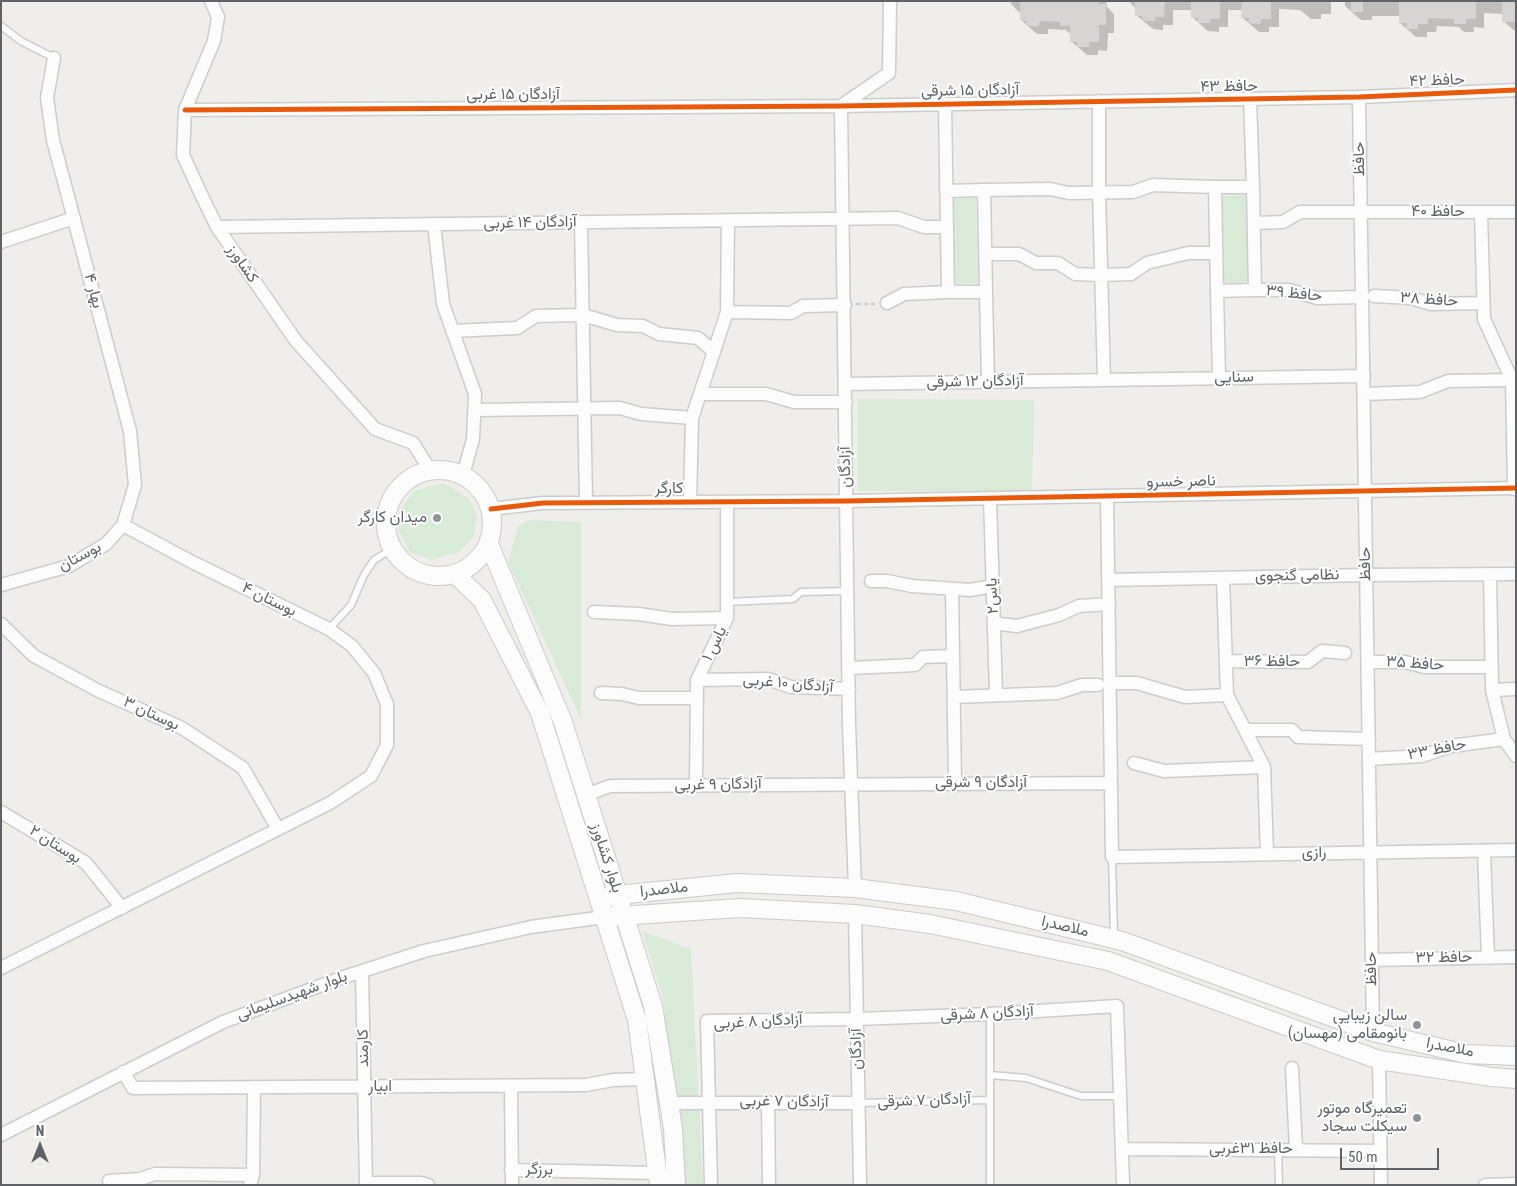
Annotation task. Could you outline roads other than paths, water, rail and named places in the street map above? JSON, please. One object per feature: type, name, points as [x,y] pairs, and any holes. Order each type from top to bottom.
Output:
[{"type":"main road","points":[[437,469],[455,471],[463,475],[471,479],[484,492],[492,509],[493,527],[489,544],[480,557],[469,567],[455,574],[437,576],[419,572],[404,563],[392,549],[386,532],[386,514],[392,496],[404,482],[419,473],[437,469]]},
{"type":"main road","name":"بلوار کشاورز","points":[[489,544],[563,722],[653,1006],[673,1128],[676,1185]]},
{"type":"main road","name":"بلوار کشاورز","points":[[455,574],[482,600],[540,713],[637,1020],[658,1179]]},
{"type":"main road","name":"ملاصدرا","points":[[599,899],[618,895],[738,883],[854,888],[956,901],[1114,939],[1373,1032],[1466,1054],[1516,1056]]},
{"type":"main road","name":"ملاصدرا","points":[[604,917],[740,908],[855,914],[930,924],[1108,961],[1379,1060],[1516,1079]]},
{"type":"street","name":"کشاورز","points":[[211,1],[218,17],[214,41],[185,110],[183,155],[217,227],[296,341],[375,429],[413,442],[430,470]]},
{"type":"street","points":[[841,106],[889,73],[890,1]]},
{"type":"street","name":"بهار ۴","points":[[54,58],[47,98],[53,140],[130,431],[135,485],[123,525]]},
{"type":"street","name":"حافظ ۴۲","points":[[1359,97],[1516,90]]},
{"type":"street","name":"حافظ ۴۳","points":[[1099,101],[1359,97]]},
{"type":"street","name":"حافظ","points":[[1359,97],[1361,212],[1368,296],[1364,394],[1373,1032]]},
{"type":"street","points":[[1250,99],[1256,290]]},
{"type":"street","points":[[1099,101],[1098,192],[1104,380]]},
{"type":"street","name":"آزادگان ۱۵ شرقی","points":[[841,106],[1099,101]]},
{"type":"street","points":[[945,104],[948,292]]},
{"type":"street","name":"آزادگان ۱۵ غربی","points":[[185,110],[841,106]]},
{"type":"street","name":"آزادگان","points":[[841,106],[849,689],[854,888]]},
{"type":"street","points":[[946,191],[1050,189],[1069,193],[1133,192],[1153,185],[1253,186]]},
{"type":"street","points":[[1215,187],[1219,378]]},
{"type":"street","points":[[984,190],[988,382]]},
{"type":"street","name":"حافظ ۴۰","points":[[1254,223],[1283,222],[1300,212],[1516,212]]},
{"type":"street","points":[[1481,212],[1484,319],[1512,380],[1515,488]]},
{"type":"street","points":[[1,242],[74,218]]},
{"type":"street","name":"آزادگان ۱۴ غربی","points":[[217,227],[898,218],[924,227],[947,227]]},
{"type":"street","points":[[690,502],[692,418],[727,312],[728,221]]},
{"type":"street","points":[[581,222],[586,503]]},
{"type":"street","points":[[434,224],[443,304],[475,394],[474,440],[463,475]]},
{"type":"street","points":[[986,254],[1020,254],[1036,263],[1058,263],[1075,274],[1101,275],[1131,274],[1147,263],[1188,253],[1216,253]]},
{"type":"street","name":"حافظ ۳۹","points":[[1217,291],[1289,290],[1316,298],[1368,296]]},
{"type":"street","points":[[887,303],[904,294],[986,292]]},
{"type":"street","name":"حافظ ۳۸","points":[[1368,296],[1411,298],[1431,304],[1483,303]]},
{"type":"street","points":[[727,312],[790,313],[803,306],[844,305]]},
{"type":"street","points":[[452,331],[517,328],[536,316],[582,315],[617,325],[643,326],[659,334],[698,338],[714,352]]},
{"type":"street","name":"سنایی","points":[[1104,380],[1364,376]]},
{"type":"street","name":"آزادگان ۱۲ شرقی","points":[[845,384],[1104,380]]},
{"type":"street","points":[[1364,394],[1420,392],[1448,381],[1512,380]]},
{"type":"street","points":[[700,394],[766,394],[794,402],[846,402]]},
{"type":"street","points":[[474,410],[620,408],[641,414],[692,418]]},
{"type":"street","name":"ناصر خسرو","points":[[847,501],[1515,488]]},
{"type":"street","points":[[1107,496],[1109,604],[1104,684],[1111,783],[1112,856]]},
{"type":"street","name":"یاس۲","points":[[990,498],[996,695]]},
{"type":"street","name":"کارگر","points":[[492,509],[543,503],[847,501]]},
{"type":"street","name":"یاس ۱","points":[[696,786],[697,680],[727,618],[727,502]]},
{"type":"street","name":"بوستان","points":[[1,585],[69,566],[106,544],[123,525]]},
{"type":"street","name":"بوستان ۴","points":[[123,525],[192,562],[329,629],[352,646],[374,673],[387,704],[387,744],[371,776],[330,803],[278,829]]},
{"type":"street","points":[[1490,574],[1492,690],[1504,739],[1516,756]]},
{"type":"street","name":"نظامی گنجوی","points":[[1108,580],[1516,574]]},
{"type":"street","points":[[1223,578],[1226,695],[1264,767],[1267,854]]},
{"type":"street","points":[[871,581],[970,590],[993,586]]},
{"type":"street","points":[[952,589],[955,783]]},
{"type":"street","points":[[1000,624],[1016,626],[1059,615],[1079,606],[1109,604]]},
{"type":"street","points":[[594,612],[638,614],[672,619],[727,618]]},
{"type":"street","name":"بوستان ۳","points":[[1,624],[34,656],[99,691],[182,728],[243,768],[278,829]]},
{"type":"street","name":"حافظ ۳۶","points":[[1226,661],[1308,662],[1322,652],[1345,653]]},
{"type":"street","points":[[849,668],[915,665],[923,657],[953,656]]},
{"type":"street","name":"حافظ ۳۵","points":[[1368,662],[1405,662],[1424,667],[1492,667]]},
{"type":"street","name":"آزادگان ۱۰ غربی","points":[[697,680],[768,679],[792,687],[849,689]]},
{"type":"street","points":[[954,697],[1057,693],[1082,685],[1137,683],[1185,697],[1226,695]]},
{"type":"street","points":[[1492,690],[1516,689]]},
{"type":"street","points":[[602,693],[622,694],[639,698],[697,698]]},
{"type":"street","points":[[1244,730],[1292,730],[1298,737],[1369,739]]},
{"type":"street","name":"حافظ ۳۳","points":[[1369,759],[1422,756],[1451,746],[1504,739]]},
{"type":"street","points":[[1134,763],[1164,771],[1264,767]]},
{"type":"street","name":"آزادگان ۹ شرقی","points":[[851,784],[1111,783]]},
{"type":"street","name":"آزادگان ۹ غربی","points":[[586,795],[610,786],[851,784]]},
{"type":"street","name":"بوستان ۲","points":[[1,812],[86,863],[122,908]]},
{"type":"street","points":[[1,968],[278,829]]},
{"type":"street","name":"رازی","points":[[1112,856],[1516,850]]},
{"type":"street","points":[[1484,851],[1488,958]]},
{"type":"street","name":"آزادگان","points":[[855,914],[860,1185]]},
{"type":"street","name":"بلوار شهیدسلیمانی","points":[[1,1135],[223,1022],[362,971],[424,951],[521,929],[604,917]]},
{"type":"street","name":"حافظ ۳۲","points":[[1372,960],[1516,957]]},
{"type":"street","name":"کارمند","points":[[362,971],[366,1184]]},
{"type":"street","name":"آزادگان ۸ شرقی","points":[[857,1019],[990,1014],[1116,1006],[1120,1096]]},
{"type":"street","name":"آزادگان ۸ غربی","points":[[709,1102],[707,1021],[857,1019]]},
{"type":"street","points":[[1379,1060],[1381,1185]]},
{"type":"street","points":[[1292,1068],[1296,1149]]},
{"type":"street","name":"ابیار","points":[[123,1072],[133,1088],[586,1085],[613,1080],[645,1079]]},
{"type":"street","points":[[511,1086],[512,1185]]},
{"type":"street","points":[[109,1181],[140,1179],[155,1174],[251,1180],[254,1088]]},
{"type":"street","points":[[1120,1096],[1123,1185]]},
{"type":"street","points":[[709,1102],[711,1185]]},
{"type":"street","points":[[768,1102],[768,1185]]},
{"type":"street","name":"آزادگان ۷ غربی","points":[[669,1103],[858,1103]]},
{"type":"street","name":"حافظ ۳۱غربی","points":[[1123,1149],[1380,1151]]},
{"type":"street","name":"برزگر","points":[[512,1170],[658,1179]]},
{"type":"street","points":[[366,1184],[421,1183],[428,1185]]},
{"type":"street","points":[[1485,1185],[1516,1184]]},
{"type":"lane","points":[[1,26],[21,41],[54,58]]},
{"type":"lane","points":[[329,629],[351,605],[364,575],[374,560],[392,549]]},
{"type":"lane","points":[[727,602],[793,599],[801,592],[848,591]]},
{"type":"lane","points":[[1112,856],[1114,939]]},
{"type":"lane","points":[[990,1014],[990,1185]]},
{"type":"lane","points":[[990,1075],[1026,1078],[1081,1096],[1120,1096]]},
{"type":"lane","name":"آزادگان ۷ شرقی","points":[[858,1103],[990,1100]]},
{"type":"lane","points":[[1278,1149],[1279,1185]]},
{"type":"place","name":"میدان کارگر","points":[[437,518]]},
{"type":"place","name":"سالن زیبایی بانومقامی (مهسان)","points":[[1417,1025]]},
{"type":"place","name":"تعمیرگاه موتور سیکلت سجاد","points":[[1417,1118]]}]
